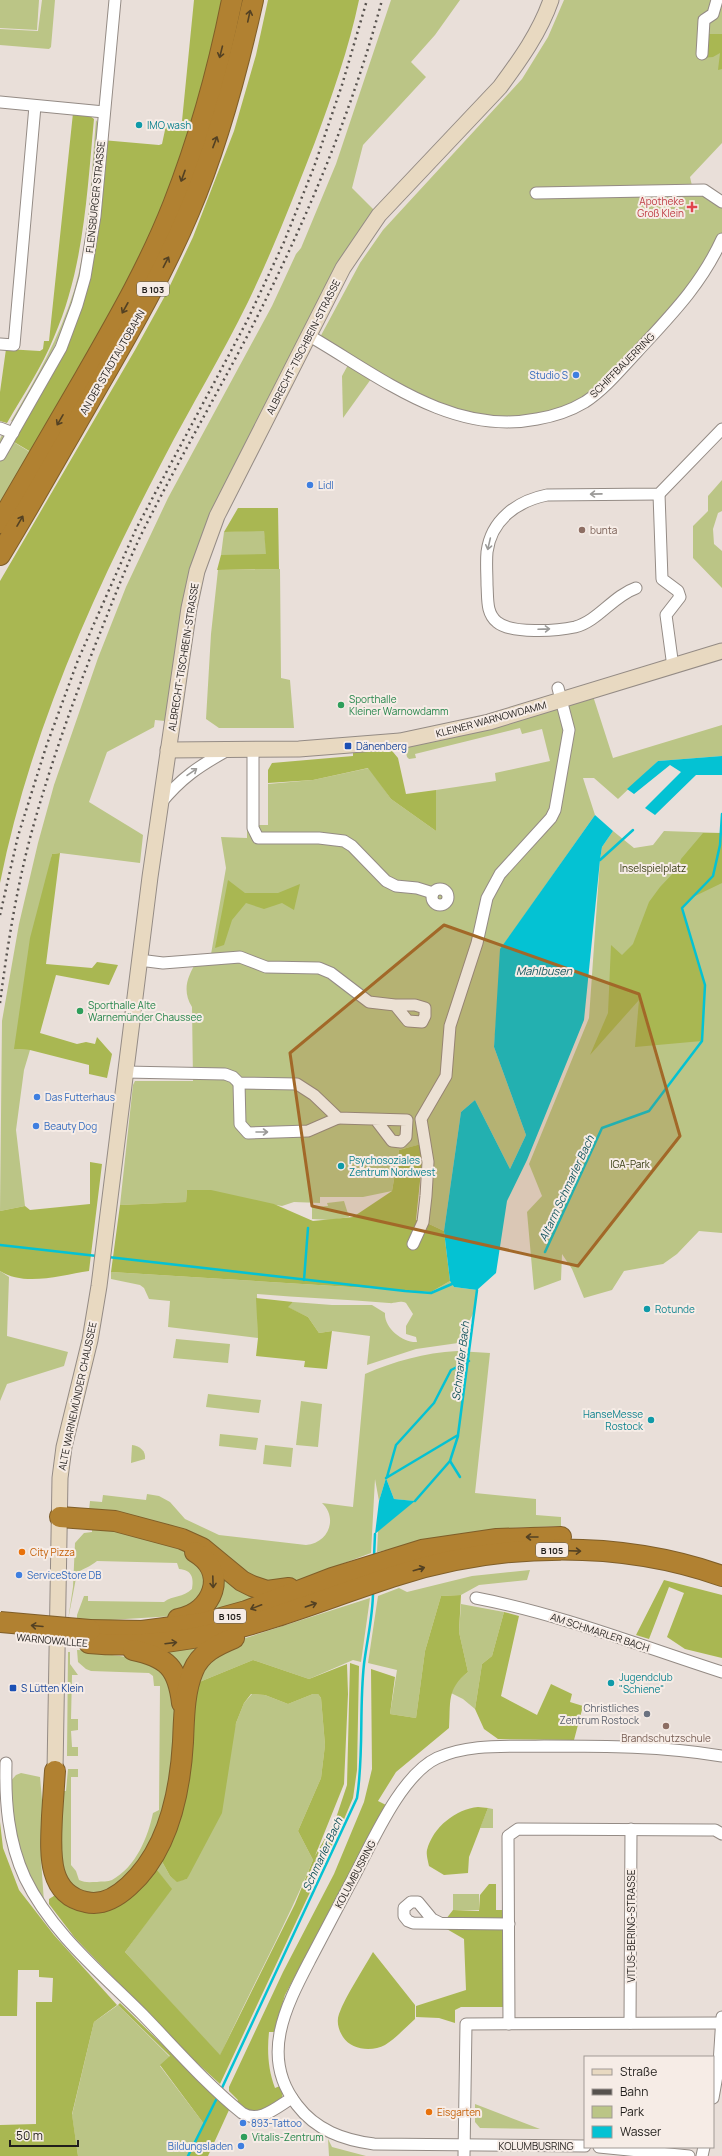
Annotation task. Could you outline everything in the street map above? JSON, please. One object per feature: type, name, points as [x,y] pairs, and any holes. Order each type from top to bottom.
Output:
[{"type":"highway","name":"AN DER STADTAUTOBAHN","points":[[0,523],[127,304],[157,242],[172,206],[201,125],[224,42],[232,0]]},
{"type":"highway","name":"AN DER STADTAUTOBAHN","points":[[0,555],[142,310],[173,248],[219,132],[243,47],[253,0]]},
{"type":"highway","points":[[60,1517],[115,1521],[182,1539],[202,1548],[242,1581],[260,1589],[280,1590],[313,1580],[332,1578]]},
{"type":"highway","name":"B 105","points":[[94,1639],[165,1644],[185,1641],[261,1622],[357,1580],[444,1546],[526,1536],[618,1540],[673,1549],[722,1562]]},
{"type":"highway","points":[[122,1631],[135,1624],[189,1616],[204,1607],[211,1596],[214,1587],[213,1577],[205,1560],[170,1537]]},
{"type":"highway","name":"B 105","points":[[382,1571],[426,1567],[472,1557],[548,1550],[614,1553],[642,1557],[694,1568],[722,1576]]},
{"type":"highway","name":"B 105","points":[[94,1639],[122,1631],[183,1626],[224,1618],[332,1578],[357,1580]]},
{"type":"highway","name":"WARNOWALLEE","points":[[0,1622],[94,1639]]},
{"type":"highway","points":[[55,1770],[50,1847],[55,1877],[61,1887],[76,1899],[94,1903],[108,1900],[124,1891],[142,1873],[156,1851],[166,1828],[177,1793],[181,1771],[184,1720],[189,1684],[193,1670],[201,1658],[217,1645],[251,1632],[261,1622]]},
{"type":"highway","name":"WARNOWALLEE","points":[[0,1636],[94,1639]]},
{"type":"highway","points":[[94,1639],[160,1658],[170,1665],[176,1673],[180,1685],[184,1720]]},
{"type":"street","name":"FLENSBURGER STRASSE","points":[[0,455],[61,348],[77,305],[92,245],[115,0]]},
{"type":"street","name":"ALBRECHT-TISCHBEIN-STRASSE","points":[[168,750],[191,602],[205,544],[308,335],[343,268],[360,240],[379,215],[500,86],[527,49],[539,28],[551,0]]},
{"type":"street","points":[[702,54],[704,20],[713,14],[717,0]]},
{"type":"street","points":[[0,102],[104,112]]},
{"type":"street","points":[[0,344],[14,345],[35,106]]},
{"type":"street","points":[[536,194],[704,190],[722,202]]},
{"type":"street","name":"SCHIFFBAUERRING","points":[[308,335],[403,392],[442,411],[486,422],[513,423],[552,416],[570,410],[600,390],[671,316],[702,278],[722,239]]},
{"type":"street","points":[[0,428],[13,433]]},
{"type":"street","points":[[673,667],[666,616],[680,598],[678,591],[662,579],[659,494],[722,429]]},
{"type":"street","points":[[636,588],[624,592],[586,622],[566,629],[520,630],[506,628],[497,622],[491,614],[488,605],[488,546],[494,531],[512,508],[533,498],[547,495],[635,493],[659,494]]},
{"type":"street","name":"KLEINER WARNOWDAMM","points":[[168,750],[334,747],[400,742],[482,723],[560,694],[673,667],[722,651]]},
{"type":"street","points":[[413,1244],[423,1222],[426,1196],[428,1162],[421,1119],[446,1076],[450,1026],[475,949],[487,898],[500,874],[551,818],[555,810],[570,730],[560,694]]},
{"type":"street","name":"ALTE WARNEMÜNDER CHAUSSEE","points":[[160,805],[175,785],[190,772],[230,749]]},
{"type":"street","points":[[253,749],[253,828],[258,838],[319,838],[344,841],[352,846],[386,881],[396,886],[416,888],[433,893]]},
{"type":"street","name":"ALTE WARNEMÜNDER CHAUSSEE","points":[[55,1770],[60,1478],[64,1447],[90,1340],[103,1255],[139,960],[168,750]]},
{"type":"street","points":[[139,960],[163,963],[197,961],[229,956],[247,958],[266,967],[320,968],[331,973],[369,1002],[395,1005]]},
{"type":"street","points":[[125,1072],[225,1074],[233,1077],[239,1083],[240,1124],[248,1132],[308,1131],[338,1118],[376,1120]]},
{"type":"street","points":[[239,1083],[298,1084],[314,1095],[338,1118]]},
{"type":"street","name":"AM SCHMARLER BACH","points":[[476,1598],[550,1616],[722,1672]]},
{"type":"street","name":"KOLUMBUSRING","points":[[584,2146],[464,2151],[374,2144],[354,2141],[334,2135],[307,2117],[292,2098],[281,2072],[278,2056],[280,2027],[286,2009],[391,1808],[405,1785],[418,1771],[440,1757],[478,1747],[629,1745],[722,1756]]},
{"type":"street","points":[[6,1762],[6,1804],[10,1832],[19,1863],[36,1899],[72,1943],[231,2103],[246,2116],[254,2118],[292,2098]]},
{"type":"street","name":"VITUS-BERING-STRASSE","points":[[630,2023],[631,1829]]},
{"type":"street","points":[[509,2024],[508,1836],[514,1830],[715,1830],[722,1834]]},
{"type":"street","points":[[440,1924],[509,1924]]},
{"type":"street","points":[[464,2151],[466,2024],[630,2023],[721,2020],[719,2064],[714,2092]]},
{"type":"street","points":[[610,2148],[689,2156]]},
{"type":"highlighted area","points":[[444,925],[639,994],[680,1136],[578,1266],[312,1206],[290,1053]]},
{"type":"green space","points":[[0,0],[39,0],[37,30],[0,28]]},
{"type":"green space","points":[[42,0],[55,0],[51,47],[49,49],[0,45],[0,29],[38,31]]},
{"type":"green space","points":[[194,0],[223,0],[192,120],[173,179],[149,237],[122,292],[31,452],[9,439],[77,305],[102,140],[159,145],[162,144],[165,130],[162,128],[162,122],[182,121]]},
{"type":"green space","points":[[268,0],[359,0],[340,72],[328,107],[266,263],[238,322],[174,439],[138,509],[89,612],[67,665],[46,718],[28,772],[0,883],[0,581],[135,350],[166,294],[193,237],[234,131],[256,55]]},
{"type":"green space","points":[[391,0],[460,0],[435,35],[411,62],[426,77],[363,145],[352,188],[375,211],[184,596],[165,721],[155,720],[154,727],[107,752],[89,802],[143,835],[140,863],[60,853],[52,854],[15,1049],[30,1050],[24,1070],[16,1130],[25,1206],[0,1211],[2,1021],[19,924],[38,843],[54,785],[98,658],[126,587],[168,498],[272,306],[296,254],[301,248],[336,164]]},
{"type":"green space","points":[[564,0],[722,0],[722,143],[690,177],[693,190],[722,202],[722,239],[712,262],[586,401],[529,421],[458,416],[318,341],[360,263],[383,230],[522,79],[548,37]]},
{"type":"green space","points":[[704,34],[722,34],[722,69],[718,70],[720,53],[713,57],[702,58]]},
{"type":"green space","points":[[73,113],[90,116],[94,119],[83,230],[78,257],[64,311],[54,337],[38,370],[7,423],[0,421],[0,392],[6,349],[40,351],[43,349],[44,341],[49,341]]},
{"type":"green space","points":[[96,120],[99,125],[94,189],[82,274],[70,311],[56,344],[40,376],[13,422],[11,421],[38,374],[54,342],[74,291],[87,227]]},
{"type":"green space","points":[[183,165],[0,511],[0,439],[2,435],[30,452]]},
{"type":"green space","points":[[348,365],[371,379],[343,418],[342,376]]},
{"type":"green space","points":[[722,480],[722,511],[718,513],[713,529],[714,544],[722,551],[722,588],[693,558],[693,526],[708,511],[708,496]]},
{"type":"green space","points":[[238,508],[278,508],[279,569],[217,570],[221,555],[266,554],[264,531],[224,532]]},
{"type":"green space","points":[[264,530],[267,555],[221,555],[224,532]]},
{"type":"green space","points":[[280,569],[281,678],[290,680],[294,728],[219,728],[206,719],[211,634],[218,570]]},
{"type":"green space","points":[[593,696],[613,758],[722,725],[722,756],[658,761],[618,799],[594,778],[583,778],[595,815],[502,947],[494,1047],[526,1135],[510,1169],[475,1100],[461,1112],[444,1231],[427,1223],[429,1142],[399,1150],[392,1191],[363,1197],[320,1197],[320,1203],[294,1202],[282,1206],[187,1190],[186,1202],[120,1205],[133,1085],[135,1081],[193,1081],[192,1007],[187,995],[187,984],[188,978],[197,961],[210,960],[226,868],[221,837],[247,838],[247,825],[268,825],[268,784],[313,780],[369,768],[391,799],[436,831],[436,790],[496,781],[495,773],[550,761],[542,729],[522,734],[520,728],[415,754],[416,758],[409,759],[405,748],[408,745]]},
{"type":"green space","points":[[388,746],[398,758],[406,794],[436,790],[436,831],[391,799],[368,768],[313,780],[268,783],[268,770],[272,763],[353,756],[353,751]]},
{"type":"green space","name":"IGA-Park","points":[[613,831],[634,848],[653,845],[664,831],[722,833],[722,1233],[699,1231],[677,1254],[663,1264],[624,1271],[612,1290],[584,1298],[572,1269],[562,1254],[561,1280],[534,1290],[527,1212],[542,1196],[529,1164],[589,1018],[600,860],[602,847]]},
{"type":"green space","points":[[703,833],[722,833],[722,883],[693,897],[682,908],[705,985],[702,1041],[635,1047],[639,1000],[590,1055],[608,1013],[611,945],[622,955],[633,944],[649,902],[660,887],[678,868],[681,859]]},
{"type":"green space","points":[[60,853],[46,964],[92,968],[97,962],[118,965],[109,985],[56,975],[40,1033],[77,1044],[86,1042],[95,1044],[97,1037],[112,1054],[107,1078],[89,1074],[89,1065],[30,1050],[14,1049],[30,938],[52,854]]},
{"type":"green space","points":[[228,880],[245,893],[278,893],[300,884],[294,910],[282,903],[264,909],[246,903],[232,920],[224,945],[215,948]]},
{"type":"green space","points":[[421,1144],[422,1162],[416,1220],[427,1223],[444,1231],[450,1281],[431,1292],[111,1272],[120,1205],[186,1202],[187,1190],[211,1190],[274,1204],[313,1221],[353,1217],[392,1191],[399,1150]]},
{"type":"green space","points":[[90,1162],[102,1164],[89,1271],[55,1277],[32,1279],[10,1276],[0,1271],[0,1211],[25,1206],[30,1210],[90,1204]]},
{"type":"green space","points":[[344,1201],[349,1217],[331,1220],[312,1219],[312,1207],[328,1206],[327,1203]]},
{"type":"green space","points":[[0,1271],[9,1277],[7,1336],[68,1352],[64,1366],[7,1384],[0,1401]]},
{"type":"green space","points":[[111,1272],[431,1292],[450,1281],[454,1287],[477,1290],[474,1312],[458,1343],[416,1349],[367,1365],[370,1336],[332,1331],[319,1333],[308,1317],[287,1307],[293,1302],[332,1305],[372,1305],[385,1313],[388,1324],[395,1334],[406,1340],[417,1342],[416,1337],[406,1334],[406,1326],[413,1314],[406,1303],[257,1294],[258,1338],[168,1327],[170,1301],[149,1299],[144,1288],[140,1285],[111,1279]]},
{"type":"green space","points":[[256,1298],[293,1302],[288,1307],[308,1317],[319,1333],[332,1331],[327,1369],[304,1367],[305,1361],[256,1356],[258,1338]]},
{"type":"green space","points":[[176,1339],[230,1344],[228,1363],[173,1358]]},
{"type":"green space","points":[[457,1351],[490,1353],[475,1493],[536,1499],[536,1515],[561,1517],[561,1526],[507,1528],[467,1533],[377,1552],[378,1531],[414,1501],[394,1499],[386,1478],[379,1501],[375,1479],[371,1553],[291,1583],[267,1585],[89,1510],[90,1501],[102,1502],[103,1495],[146,1500],[147,1494],[159,1496],[170,1502],[185,1519],[219,1535],[306,1545],[314,1543],[320,1540],[329,1529],[329,1516],[327,1509],[322,1503],[353,1507],[365,1374],[410,1358]]},
{"type":"green space","points":[[208,1394],[261,1400],[259,1413],[206,1407]]},
{"type":"green space","points":[[301,1401],[322,1404],[318,1447],[296,1445]]},
{"type":"green space","points":[[220,1434],[258,1438],[256,1450],[219,1446]]},
{"type":"green space","points":[[132,1445],[138,1446],[142,1449],[145,1454],[145,1459],[131,1463]]},
{"type":"green space","points":[[265,1445],[293,1448],[291,1467],[263,1464]]},
{"type":"green space","points":[[92,1527],[110,1528],[183,1550],[201,1561],[207,1595],[174,1616],[77,1622],[77,1615],[84,1596],[88,1596],[88,1601],[164,1602],[171,1598],[185,1594],[192,1589],[193,1581],[191,1575],[187,1571],[179,1569],[177,1563],[97,1561],[77,1573],[68,1620],[73,1587],[75,1543],[84,1533],[92,1532]]},
{"type":"green space","points":[[530,1570],[527,1580],[479,1585],[461,1595],[441,1596],[425,1651],[416,1718],[390,1714],[397,1670],[368,1663],[378,1596],[399,1588],[407,1592],[472,1576]]},
{"type":"green space","points":[[219,1576],[263,1596],[206,1614]]},
{"type":"green space","points":[[664,1580],[722,1595],[722,1658],[685,1649],[667,1637],[684,1593],[669,1587],[649,1639],[636,1635]]},
{"type":"green space","points":[[461,1595],[459,1632],[468,1672],[456,1684],[453,1691],[450,1704],[449,1728],[396,1772],[378,1801],[386,1805],[285,1995],[274,2032],[269,2032],[268,2046],[269,2067],[275,2088],[280,2086],[283,2092],[282,2098],[259,2111],[244,2108],[236,2103],[238,2100],[229,2091],[229,2087],[283,1972],[334,1874],[364,1802],[372,1769],[371,1669],[395,1677],[390,1714],[416,1718],[425,1651],[441,1596]]},
{"type":"green space","points":[[370,1598],[361,1662],[353,1660],[309,1679],[253,1660],[192,1685],[195,1673],[230,1643]]},
{"type":"green space","points":[[461,1604],[504,1612],[492,1656],[482,1664],[475,1709],[463,1699],[451,1693],[456,1682],[468,1672],[459,1632]]},
{"type":"green space","points":[[504,1612],[519,1616],[501,1696],[537,1715],[551,1684],[572,1694],[570,1702],[583,1706],[574,1740],[498,1739],[484,1729],[475,1709],[482,1664],[492,1656]]},
{"type":"green space","points":[[205,1643],[187,1674],[158,1652]]},
{"type":"green space","points":[[77,1650],[104,1651],[112,1655],[150,1660],[175,1684],[176,1762],[164,1818],[132,1875],[99,1895],[71,1888],[57,1857],[61,1791],[66,1791],[68,1769],[78,1769],[78,1777],[71,1777],[71,1865],[76,1871],[79,1880],[83,1882],[90,1882],[112,1880],[128,1867],[140,1851],[148,1832],[153,1813],[159,1810],[160,1686],[154,1686],[153,1676],[149,1673],[91,1671],[86,1669],[78,1662]]},
{"type":"green space","points":[[68,1652],[70,1652],[70,1664],[78,1675],[72,1675],[71,1719],[78,1719],[78,1730],[71,1731],[72,1747],[78,1747],[78,1756],[67,1756]]},
{"type":"green space","points":[[253,1660],[309,1679],[347,1664],[348,1694],[344,1784],[315,1856],[335,1821],[347,1785],[350,1663],[359,1666],[357,1770],[353,1798],[342,1824],[220,2084],[182,2049],[75,1938],[49,1904],[49,1899],[57,1894],[79,1909],[154,1866],[172,1889],[125,1952],[220,2055],[295,1904],[313,1860],[298,1831],[321,1778],[325,1745],[321,1698],[318,1694],[313,1694],[288,1704],[265,1695],[251,1694],[244,1703],[236,1723],[222,1813],[187,1879],[177,1882],[170,1876],[159,1856],[192,1685]]},
{"type":"green space","points":[[252,1694],[265,1695],[288,1704],[313,1694],[318,1694],[321,1698],[325,1745],[321,1778],[298,1831],[313,1860],[291,1910],[220,2056],[125,1952],[171,1889],[154,1866],[159,1856],[170,1876],[177,1881],[187,1879],[236,1723],[244,1703]]},
{"type":"green space","points":[[21,1773],[40,1777],[43,1811],[41,1860],[44,1902],[28,1872],[19,1844],[13,1816],[9,1783],[16,1775]]},
{"type":"green space","points":[[470,1808],[488,1808],[469,1857],[468,1873],[444,1875],[429,1866],[427,1850],[434,1834],[454,1815]]},
{"type":"green space","points":[[488,1808],[493,1809],[493,1828],[480,1828]]},
{"type":"green space","points":[[0,1822],[3,1848],[19,1890],[54,1935],[117,2005],[94,2022],[72,2114],[78,2156],[0,2156],[0,2125],[36,2124],[36,2002],[52,2002],[53,1978],[39,1977],[39,1970],[18,1970],[17,2016],[0,2016]]},
{"type":"green space","points":[[489,1884],[496,1884],[496,1910],[504,1910],[504,2007],[461,2007],[455,2010],[455,2023],[439,2018],[416,2017],[416,2006],[466,1990],[464,1939],[445,1928],[446,1919],[453,1910],[479,1911],[480,1895]]},
{"type":"green space","points":[[453,1894],[479,1894],[479,1910],[453,1910]]},
{"type":"green space","points":[[373,1952],[415,2005],[415,2019],[385,2045],[374,2049],[368,2049],[351,2045],[340,2032],[338,2020],[339,2014],[346,1999]]},
{"type":"green space","points":[[120,2003],[229,2110],[208,2156],[188,2156],[204,2124],[160,2065],[170,2056],[118,2005]]},
{"type":"green space","points":[[118,2005],[170,2057],[160,2066],[204,2124],[188,2156],[78,2156],[72,2115],[94,2022]]},
{"type":"green space","points":[[475,2104],[540,2129],[480,2128],[475,2122]]},
{"type":"green space","points":[[328,2139],[332,2147],[366,2156],[329,2156]]},
{"type":"water","points":[[722,756],[722,775],[696,775],[655,815],[645,808],[681,772],[670,765],[634,794],[627,789],[658,761]]},
{"type":"water","name":"Mahlbusen","points":[[595,815],[613,831],[602,847],[600,860],[584,1020],[527,1160],[507,1201],[496,1273],[477,1290],[454,1287],[450,1281],[444,1231],[461,1112],[475,1100],[510,1169],[526,1135],[494,1047],[500,949]]},
{"type":"water","points":[[386,1478],[394,1499],[415,1501],[375,1534],[379,1501]]},
{"type":"waterway","name":"Altarm Schmarler Bach","points":[[545,1252],[602,1128],[649,1111],[702,1041],[705,985],[682,908],[713,876],[720,845],[722,814]]},
{"type":"waterway","points":[[600,860],[633,830]]},
{"type":"waterway","points":[[304,1280],[308,1228]]},
{"type":"waterway","points":[[0,1245],[97,1256]]},
{"type":"waterway","points":[[108,1257],[405,1291],[431,1293],[452,1284]]},
{"type":"waterway","name":"Schmarler Bach","points":[[386,1478],[458,1435],[477,1290]]},
{"type":"waterway","points":[[387,1477],[396,1445],[434,1403],[451,1370],[469,1361]]},
{"type":"waterway","name":"Schmarler Bach","points":[[415,1501],[450,1461],[458,1436]]},
{"type":"waterway","name":"Schmarler Bach","points":[[450,1461],[460,1477]]},
{"type":"waterway","name":"Schmarler Bach","points":[[374,1557],[375,1534]]},
{"type":"waterway","name":"Schmarler Bach","points":[[221,2090],[357,1798],[360,1765],[364,1664],[372,1610],[373,1592]]},
{"type":"waterway","name":"Schmarler Bach","points":[[188,2156],[218,2096]]},
{"type":"railway","points":[[0,915],[18,836],[46,747],[78,660],[136,529],[247,321],[284,242],[314,167],[342,85],[367,0]]},
{"type":"railway","points":[[0,1003],[12,920],[30,838],[52,764],[87,667],[124,573],[142,533],[252,327],[309,208],[342,126],[370,42],[382,0]]},
{"type":"place","name":"IMO wash","points":[[139,125]]},
{"type":"place","name":"Apotheke Groß Klein","points":[[692,207]]},
{"type":"place","name":"Studio S","points":[[576,375]]},
{"type":"place","name":"Lidl","points":[[310,485]]},
{"type":"place","name":"bunta","points":[[582,530]]},
{"type":"place","name":"Sporthalle Kleiner Warnowdamm","points":[[341,705]]},
{"type":"place","name":"Dänenberg","points":[[348,746]]},
{"type":"place","name":"Sporthalle Alte Warnemünder Chaussee","points":[[80,1011]]},
{"type":"place","name":"Das Futterhaus","points":[[37,1097]]},
{"type":"place","name":"Beauty Dog","points":[[36,1126]]},
{"type":"place","name":"Psychosoziales Zentrum Nordwest","points":[[341,1166]]},
{"type":"place","name":"Rotunde","points":[[647,1309]]},
{"type":"place","name":"HanseMesse Rostock","points":[[651,1420]]},
{"type":"place","name":"City Pizza","points":[[22,1552]]},
{"type":"place","name":"ServiceStore DB","points":[[19,1575]]},
{"type":"place","name":"Jugendclub \"Schiene\"","points":[[611,1683]]},
{"type":"place","name":"S Lütten Klein","points":[[13,1688]]},
{"type":"place","name":"Christliches Zentrum Rostock","points":[[647,1714]]},
{"type":"place","name":"Brandschutzschule","points":[[666,1726]]},
{"type":"place","name":"Eisgarten","points":[[429,2112]]},
{"type":"place","name":"893-Tattoo","points":[[243,2123]]},
{"type":"place","name":"Vitalis-Zentrum","points":[[244,2137]]},
{"type":"place","name":"Bildungsladen","points":[[241,2146]]},
{"type":"park label","name":"Inselspielplatz","points":[[653,868]]}]
